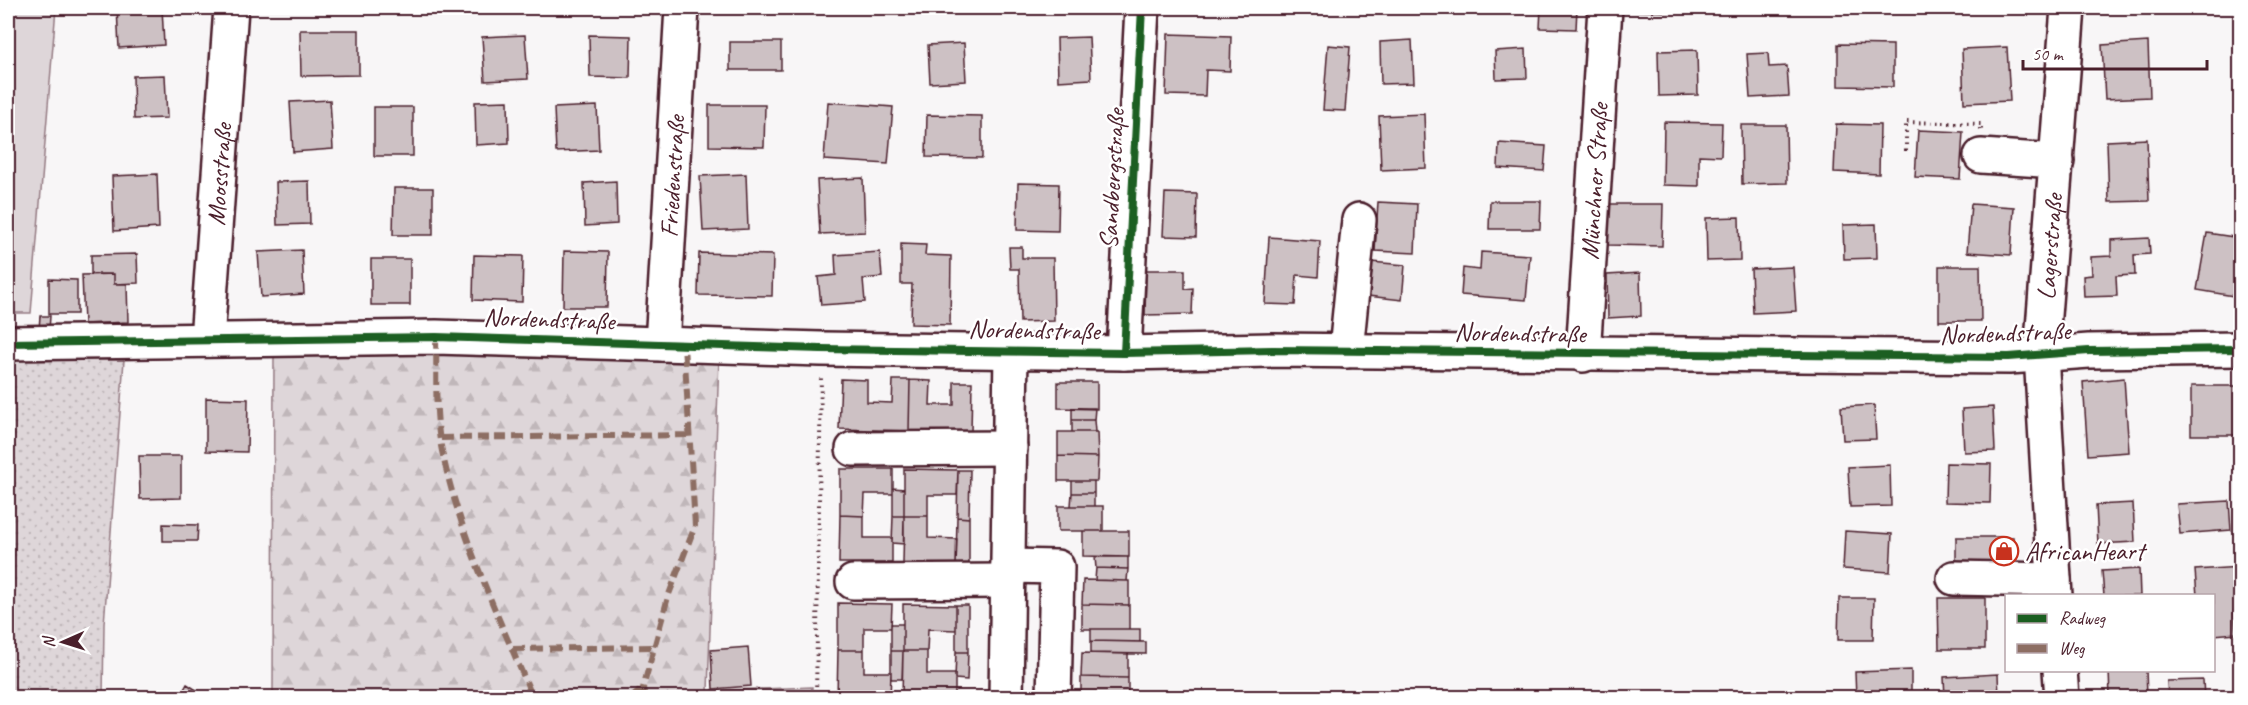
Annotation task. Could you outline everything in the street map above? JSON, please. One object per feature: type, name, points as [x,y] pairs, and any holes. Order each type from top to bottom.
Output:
[{"type":"street","name":"Moosstraße","points":[[207,340],[231,8]]},
{"type":"street","name":"Friedenstraße","points":[[662,344],[682,8]]},
{"type":"street","name":"Sandbergstraße","points":[[1124,353],[1142,8]]},
{"type":"street","name":"Münchner Straße","points":[[1583,355],[1605,8]]},
{"type":"street","name":"Lagerstraße","points":[[2055,587],[2041,354],[2068,8]]},
{"type":"street","points":[[1981,156],[2057,161]]},
{"type":"street","points":[[1346,351],[1359,220]]},
{"type":"street","name":"Nordendstraße","points":[[8,343],[436,336],[821,349],[1124,353],[1346,351],[1583,355],[2009,357],[2041,354],[2241,349]]},
{"type":"street","points":[[1006,698],[1011,351]]},
{"type":"street","points":[[853,448],[1010,448]]},
{"type":"street","points":[[853,582],[1008,574],[1057,567],[1054,698]]},
{"type":"street","points":[[1954,578],[2055,587]]},
{"type":"street","points":[[2060,672],[2061,698]]},
{"type":"path","points":[[1906,151],[1906,122],[1981,124],[1981,156]]},
{"type":"path","points":[[816,698],[821,349]]},
{"type":"green space","points":[[8,8],[56,8],[31,313],[8,313]]},
{"type":"green space","points":[[274,352],[719,357],[708,691],[812,687],[812,697],[273,698]]},
{"type":"green space","points":[[8,357],[124,360],[104,624],[103,697],[8,698]]},
{"type":"building","points":[[117,8],[162,8],[164,45],[119,48]]},
{"type":"building","points":[[592,8],[592,10],[486,9]]},
{"type":"building","points":[[1330,8],[1330,10],[1299,9]]},
{"type":"building","points":[[1541,8],[1577,8],[1576,29],[1540,28]]},
{"type":"building","points":[[1635,8],[1684,8],[1684,12],[1635,11]]},
{"type":"building","points":[[1755,8],[1798,8],[1755,11]]},
{"type":"building","points":[[300,30],[359,30],[359,75],[301,76]]},
{"type":"building","points":[[1168,34],[1231,36],[1230,71],[1206,70],[1205,96],[1166,95]]},
{"type":"building","points":[[525,35],[528,79],[485,81],[482,37]]},
{"type":"building","points":[[589,35],[631,36],[630,78],[590,77]]},
{"type":"building","points":[[1089,37],[1091,79],[1058,81],[1057,38]]},
{"type":"building","points":[[1412,40],[1414,83],[1381,84],[1380,42]]},
{"type":"building","points":[[730,42],[781,42],[781,70],[730,70]]},
{"type":"building","points":[[2148,42],[2150,97],[2105,99],[2102,45]]},
{"type":"building","points":[[964,43],[966,81],[930,83],[928,45]]},
{"type":"building","points":[[1838,44],[1893,45],[1893,87],[1838,86]]},
{"type":"building","points":[[1328,45],[1350,47],[1345,111],[1323,110]]},
{"type":"building","points":[[2007,47],[2010,101],[1964,103],[1962,49]]},
{"type":"building","points":[[1526,49],[1527,78],[1496,79],[1495,51]]},
{"type":"building","points":[[1697,50],[1698,95],[1659,96],[1658,51]]},
{"type":"building","points":[[1768,53],[1769,67],[1787,66],[1789,96],[1750,98],[1747,54]]},
{"type":"building","points":[[165,75],[167,118],[134,119],[133,76]]},
{"type":"building","points":[[330,100],[333,149],[293,152],[290,102]]},
{"type":"building","points":[[508,101],[509,143],[476,145],[475,102]]},
{"type":"building","points":[[828,102],[893,107],[888,164],[824,160]]},
{"type":"building","points":[[709,105],[765,105],[764,147],[709,146]]},
{"type":"building","points":[[597,106],[599,150],[556,152],[554,108]]},
{"type":"building","points":[[374,107],[413,107],[413,156],[374,156]]},
{"type":"building","points":[[1424,114],[1426,168],[1381,170],[1379,116]]},
{"type":"building","points":[[927,115],[982,116],[982,158],[926,157]]},
{"type":"building","points":[[1664,122],[1722,123],[1721,156],[1699,155],[1699,186],[1663,185]]},
{"type":"building","points":[[1836,124],[1880,125],[1879,174],[1834,172]]},
{"type":"building","points":[[1741,125],[1786,125],[1787,183],[1742,184]]},
{"type":"building","points":[[1918,130],[1963,132],[1960,179],[1915,177]]},
{"type":"building","points":[[2147,139],[2149,201],[2109,202],[2107,141]]},
{"type":"building","points":[[1499,143],[1546,146],[1544,171],[1498,168]]},
{"type":"building","points":[[157,174],[159,228],[114,231],[112,176]]},
{"type":"building","points":[[746,174],[748,229],[703,231],[700,176]]},
{"type":"building","points":[[863,178],[865,232],[820,234],[817,180]]},
{"type":"building","points":[[309,181],[310,224],[277,225],[276,182]]},
{"type":"building","points":[[616,181],[617,224],[585,226],[584,183]]},
{"type":"building","points":[[1018,183],[1059,184],[1058,231],[1017,230]]},
{"type":"building","points":[[394,188],[433,188],[433,235],[393,235]]},
{"type":"building","points":[[1165,193],[1197,194],[1196,237],[1163,236]]},
{"type":"building","points":[[1490,201],[1541,201],[1540,229],[1489,229]]},
{"type":"building","points":[[1378,202],[1417,204],[1415,253],[1375,251]]},
{"type":"building","points":[[1607,204],[1663,204],[1662,246],[1607,245]]},
{"type":"building","points":[[1971,204],[2014,207],[2011,255],[1967,252]]},
{"type":"building","points":[[1739,217],[1740,260],[1707,261],[1706,218]]},
{"type":"building","points":[[1876,224],[1877,258],[1844,259],[1843,225]]},
{"type":"building","points":[[2207,233],[2240,238],[2240,297],[2197,290]]},
{"type":"building","points":[[1269,237],[1320,241],[1318,277],[1297,275],[1295,305],[1265,304]]},
{"type":"building","points":[[2149,238],[2150,254],[2134,255],[2135,275],[2116,276],[2117,296],[2084,297],[2083,276],[2092,275],[2091,257],[2111,256],[2111,240]]},
{"type":"building","points":[[901,244],[926,245],[925,255],[951,256],[950,325],[911,324],[912,284],[901,284]]},
{"type":"building","points":[[1009,247],[1022,247],[1022,258],[1053,258],[1054,321],[1020,322],[1019,269],[1010,269]]},
{"type":"building","points":[[302,250],[304,294],[261,297],[258,252]]},
{"type":"building","points":[[564,251],[608,252],[607,307],[563,307]]},
{"type":"building","points":[[880,252],[882,277],[863,279],[865,302],[821,305],[818,277],[836,275],[835,255]]},
{"type":"building","points":[[1481,252],[1530,255],[1526,300],[1461,295],[1463,268],[1480,270]]},
{"type":"building","points":[[699,253],[773,255],[772,296],[698,295]]},
{"type":"building","points":[[137,254],[138,283],[114,284],[114,274],[91,274],[91,255]]},
{"type":"building","points":[[474,255],[523,256],[522,302],[473,300]]},
{"type":"building","points":[[371,259],[410,259],[410,305],[371,305]]},
{"type":"building","points":[[1371,262],[1405,265],[1402,300],[1368,296]]},
{"type":"building","points":[[1939,266],[1980,266],[1981,321],[1939,321]]},
{"type":"building","points":[[1793,267],[1796,311],[1753,313],[1751,269]]},
{"type":"building","points":[[1146,270],[1185,270],[1185,289],[1193,288],[1192,314],[1145,315]]},
{"type":"building","points":[[1640,273],[1641,316],[1608,318],[1607,275]]},
{"type":"building","points":[[114,274],[114,284],[127,284],[128,322],[84,324],[82,275]]},
{"type":"building","points":[[49,279],[77,280],[77,314],[49,314]]},
{"type":"building","points":[[40,316],[50,316],[49,330],[39,330]]},
{"type":"building","points":[[2124,378],[2129,452],[2088,455],[2083,382]]},
{"type":"building","points":[[841,379],[867,380],[867,402],[892,403],[893,380],[910,380],[909,431],[839,429]]},
{"type":"building","points":[[910,380],[931,381],[930,405],[954,405],[954,382],[972,382],[971,432],[909,431]]},
{"type":"building","points":[[1058,382],[1097,382],[1097,409],[1058,408]]},
{"type":"building","points":[[2191,386],[2240,386],[2240,435],[2191,435]]},
{"type":"building","points":[[206,398],[248,399],[247,452],[206,451]]},
{"type":"building","points":[[1874,405],[1876,439],[1843,440],[1841,407]]},
{"type":"building","points":[[1993,407],[1995,451],[1964,452],[1962,409]]},
{"type":"building","points":[[1072,408],[1095,408],[1094,420],[1072,420]]},
{"type":"building","points":[[1072,420],[1094,420],[1095,432],[1072,432]]},
{"type":"building","points":[[1058,432],[1097,432],[1098,457],[1058,456]]},
{"type":"building","points":[[139,456],[181,456],[181,498],[140,499]]},
{"type":"building","points":[[1058,456],[1098,457],[1097,481],[1058,481]]},
{"type":"building","points":[[1946,463],[1991,464],[1990,503],[1945,502]]},
{"type":"building","points":[[1890,465],[1891,506],[1850,507],[1848,467]]},
{"type":"building","points":[[840,469],[893,469],[893,494],[865,494],[864,516],[840,515]]},
{"type":"building","points":[[904,469],[958,470],[957,495],[928,495],[928,516],[904,516]]},
{"type":"building","points":[[958,470],[970,470],[969,518],[957,517]]},
{"type":"building","points":[[1072,481],[1094,481],[1094,493],[1072,493]]},
{"type":"building","points":[[893,488],[904,489],[904,516],[893,516]]},
{"type":"building","points":[[1072,493],[1094,493],[1094,506],[1071,506]]},
{"type":"building","points":[[2229,501],[2231,530],[2180,534],[2177,504]]},
{"type":"building","points":[[2133,503],[2135,542],[2098,544],[2096,505]]},
{"type":"building","points":[[1058,506],[1103,506],[1103,531],[1058,531]]},
{"type":"building","points":[[840,515],[864,516],[864,538],[892,538],[892,563],[839,563]]},
{"type":"building","points":[[893,516],[904,516],[904,544],[892,543]]},
{"type":"building","points":[[904,516],[928,516],[928,538],[957,539],[956,565],[903,564]]},
{"type":"building","points":[[957,517],[969,518],[969,565],[956,565]]},
{"type":"building","points":[[163,524],[198,525],[197,541],[163,541]]},
{"type":"building","points":[[1083,531],[1129,531],[1129,557],[1083,556]]},
{"type":"building","points":[[1845,531],[1892,534],[1890,572],[1843,569]]},
{"type":"building","points":[[1956,537],[2013,537],[2013,565],[1956,565]]},
{"type":"building","points":[[1095,557],[1128,557],[1128,569],[1096,568]]},
{"type":"building","points":[[2240,567],[2240,610],[2234,610],[2236,633],[2215,635],[2215,594],[2197,594],[2195,570]]},
{"type":"building","points":[[1096,568],[1128,569],[1127,581],[1095,580]]},
{"type":"building","points":[[2139,569],[2140,594],[2104,594],[2102,571]]},
{"type":"building","points":[[1083,580],[1129,581],[1129,605],[1082,604]]},
{"type":"building","points":[[1839,598],[1874,598],[1873,640],[1838,640]]},
{"type":"building","points":[[1938,598],[1985,598],[1985,649],[1939,649]]},
{"type":"building","points":[[838,603],[892,604],[891,628],[864,628],[864,650],[838,650]]},
{"type":"building","points":[[903,604],[956,605],[956,630],[928,629],[927,651],[903,651]]},
{"type":"building","points":[[1082,604],[1129,605],[1129,629],[1082,629]]},
{"type":"building","points":[[956,605],[968,605],[968,652],[956,652]]},
{"type":"building","points":[[891,624],[903,624],[903,651],[891,651]]},
{"type":"building","points":[[1091,629],[1140,629],[1140,642],[1091,641]]},
{"type":"building","points":[[1091,641],[1146,642],[1146,654],[1091,653]]},
{"type":"building","points":[[748,647],[751,686],[713,689],[711,650]]},
{"type":"building","points":[[838,650],[864,650],[864,672],[891,672],[890,698],[837,698]]},
{"type":"building","points":[[891,651],[903,651],[902,679],[891,679]]},
{"type":"building","points":[[903,651],[927,651],[927,674],[955,674],[955,698],[902,698]]},
{"type":"building","points":[[956,652],[968,652],[967,680],[955,679]]},
{"type":"building","points":[[1082,653],[1128,654],[1128,678],[1081,677]]},
{"type":"building","points":[[1911,670],[1911,698],[1856,698],[1855,672]]},
{"type":"building","points":[[2109,672],[2146,672],[2147,696],[2110,698]]},
{"type":"building","points":[[1998,674],[1999,698],[1945,698],[1944,677]]},
{"type":"building","points":[[1081,677],[1128,678],[1128,698],[1081,698]]},
{"type":"building","points":[[2203,680],[2204,698],[2168,698],[2167,681]]},
{"type":"building","points":[[187,684],[209,698],[179,698]]},
{"type":"marked path","points":[[436,337],[438,423],[450,483],[470,546],[533,698]]},
{"type":"marked path","points":[[645,698],[643,688],[668,597],[695,526],[684,345]]},
{"type":"marked path","points":[[441,438],[690,435]]},
{"type":"marked path","points":[[513,649],[654,647]]},
{"type":"marked path","points":[[631,698],[643,688]]},
{"type":"cycle path","points":[[1124,353],[1142,8]]},
{"type":"cycle path","points":[[8,343],[436,337],[821,349],[1124,353],[1272,350],[2009,357],[2089,351],[2240,349]]},
{"type":"place","name":"AfricanHeart","points":[[2004,551]]}]
